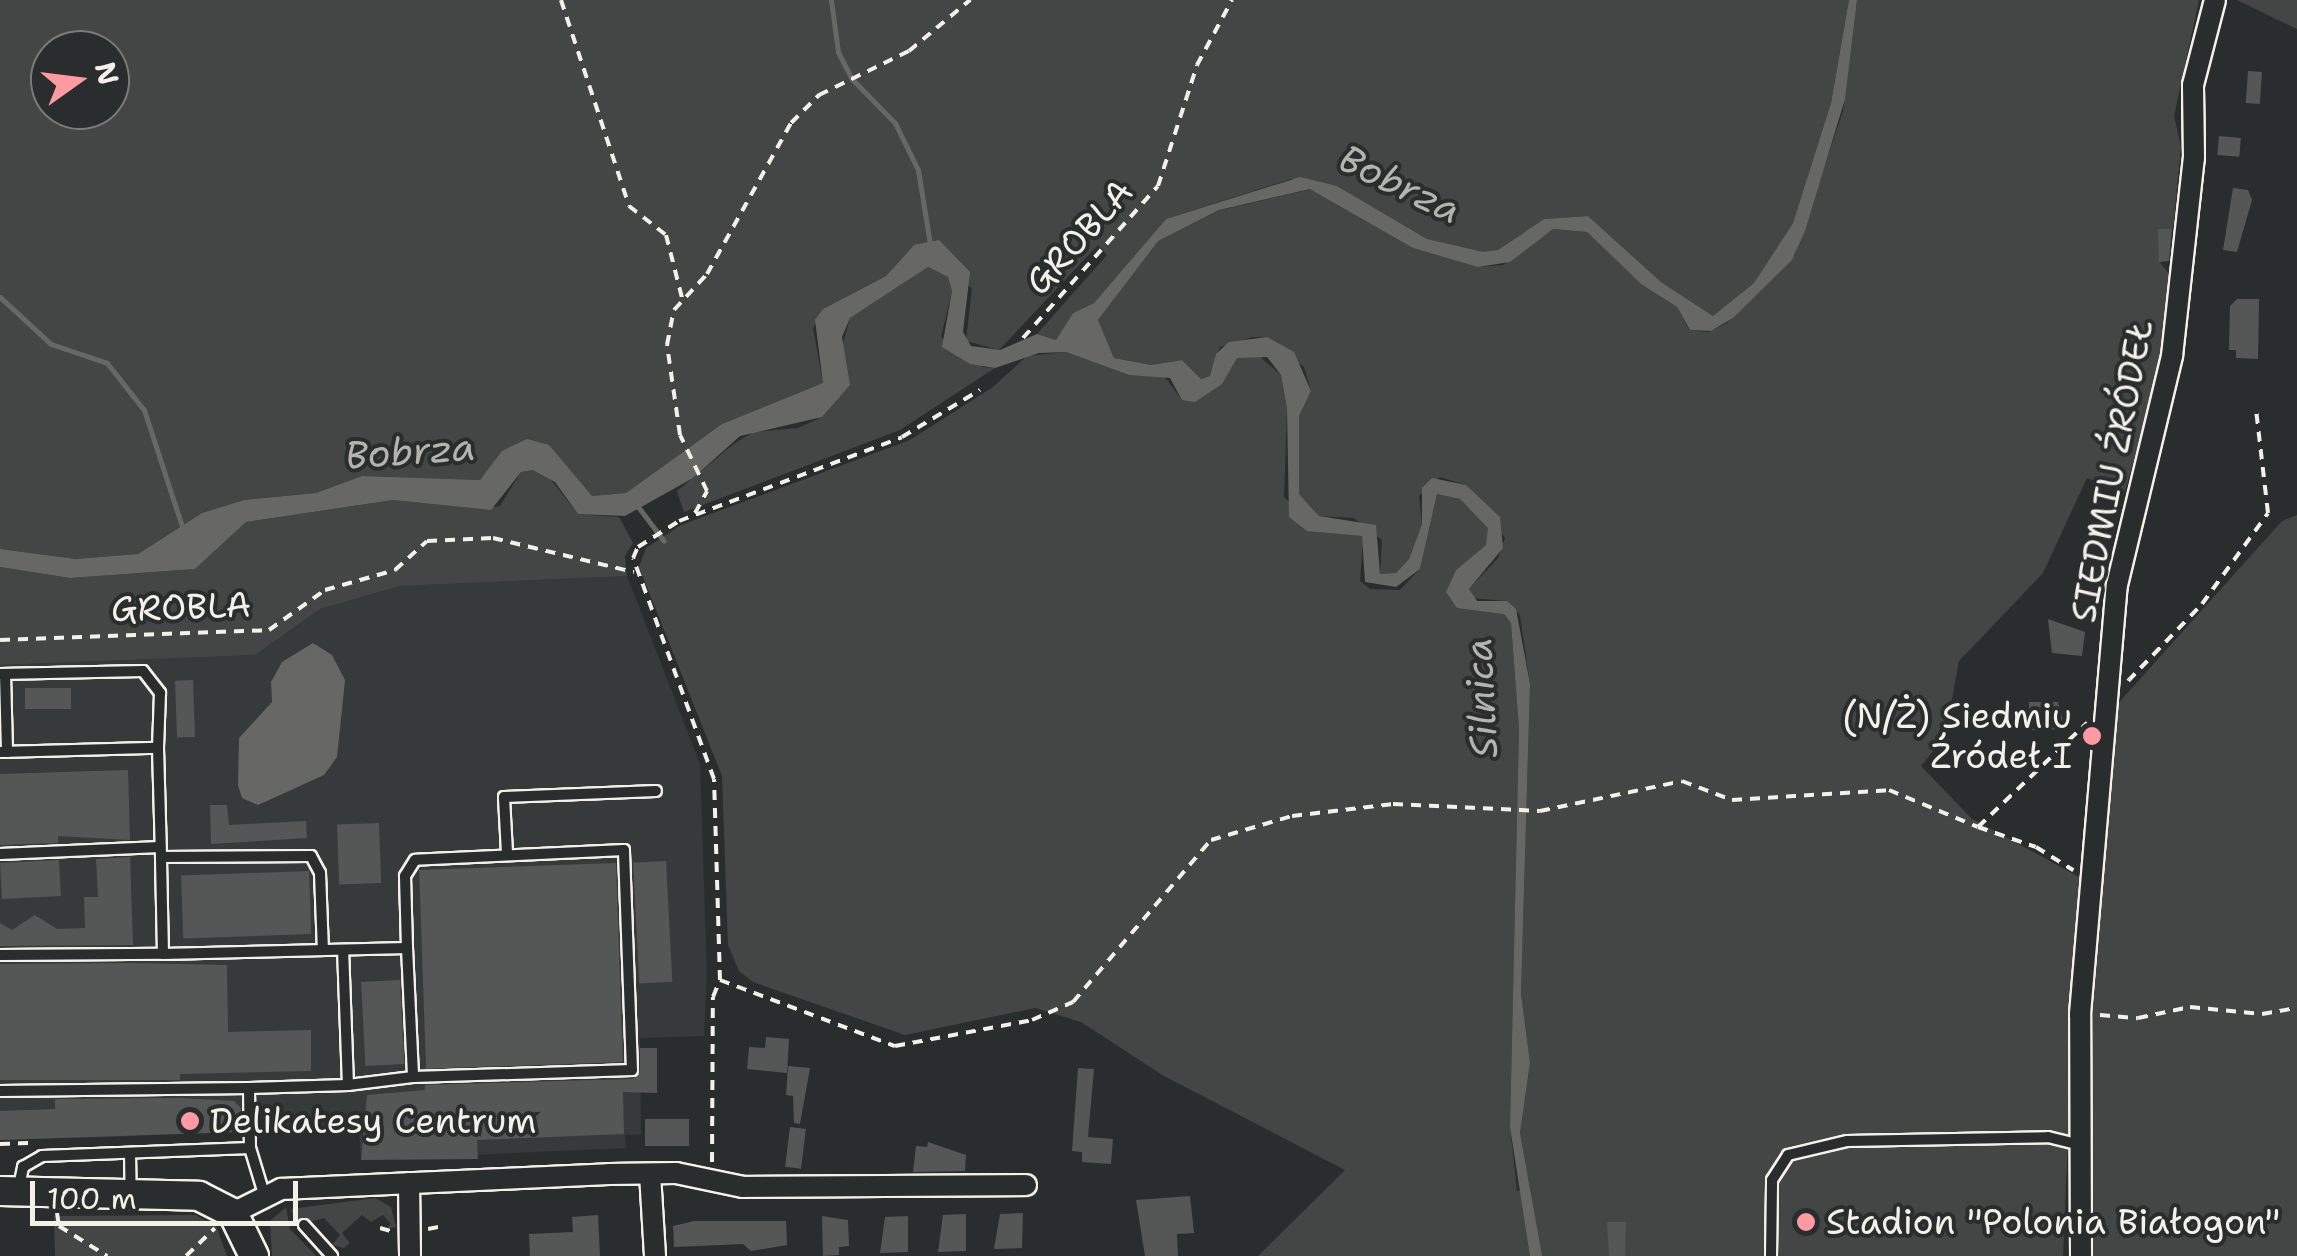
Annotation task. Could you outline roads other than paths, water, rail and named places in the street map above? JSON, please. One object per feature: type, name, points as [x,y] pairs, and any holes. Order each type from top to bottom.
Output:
[{"type":"main road","points":[[9,1192],[191,1194],[226,1219],[254,1256]]},
{"type":"street","name":"SIEDMIU ŹRÓDEŁ","points":[[2081,1256],[2080,1014],[2104,706],[2127,528],[2172,356],[2194,158],[2193,86],[2215,0]]},
{"type":"street","points":[[226,1219],[264,1194],[409,1183],[650,1174],[713,1183],[1026,1185]]},
{"type":"street","points":[[650,1174],[655,1256]]},
{"type":"street","points":[[409,1183],[411,1248]]},
{"type":"lane","points":[[158,748],[4,752],[2,674],[143,670],[160,693],[163,954]]},
{"type":"lane","points":[[507,853],[504,797],[656,791]]},
{"type":"lane","points":[[0,1091],[348,1085],[412,1077],[632,1070],[624,850],[415,860],[405,876],[412,1077]]},
{"type":"lane","points":[[0,854],[161,852],[311,856],[320,874],[323,950]]},
{"type":"lane","points":[[0,956],[407,948]]},
{"type":"lane","points":[[343,950],[348,1085]]},
{"type":"lane","points":[[249,1088],[250,1148],[264,1194]]},
{"type":"lane","points":[[1771,1256],[1772,1180],[1788,1155],[1847,1141],[2048,1137],[2082,1145]]},
{"type":"lane","points":[[9,1192],[23,1168],[42,1156],[250,1148]]},
{"type":"lane","points":[[130,1153],[132,1194]]},
{"type":"lane","points":[[304,1226],[332,1256]]},
{"type":"waterway","points":[[831,0],[838,52],[852,79],[895,123],[918,170],[930,244]]},
{"type":"waterway","points":[[0,297],[51,344],[107,363],[144,410],[183,529]]},
{"type":"waterway","points":[[639,508],[664,541]]},
{"type":"place","name":"(N/Ż) Siedmiu Źródeł I","points":[[2092,736]]},
{"type":"place","name":"Delikatesy Centrum","points":[[190,1121]]},
{"type":"place","name":"Stadion \"Polonia Białogon\"","points":[[1806,1222]]},
{"type":"water label","name":"Bobrza","points":[[1400,184]]},
{"type":"water label","name":"Bobrza","points":[[410,451]]},
{"type":"water label","name":"Silnica","points":[[1481,698]]}]
